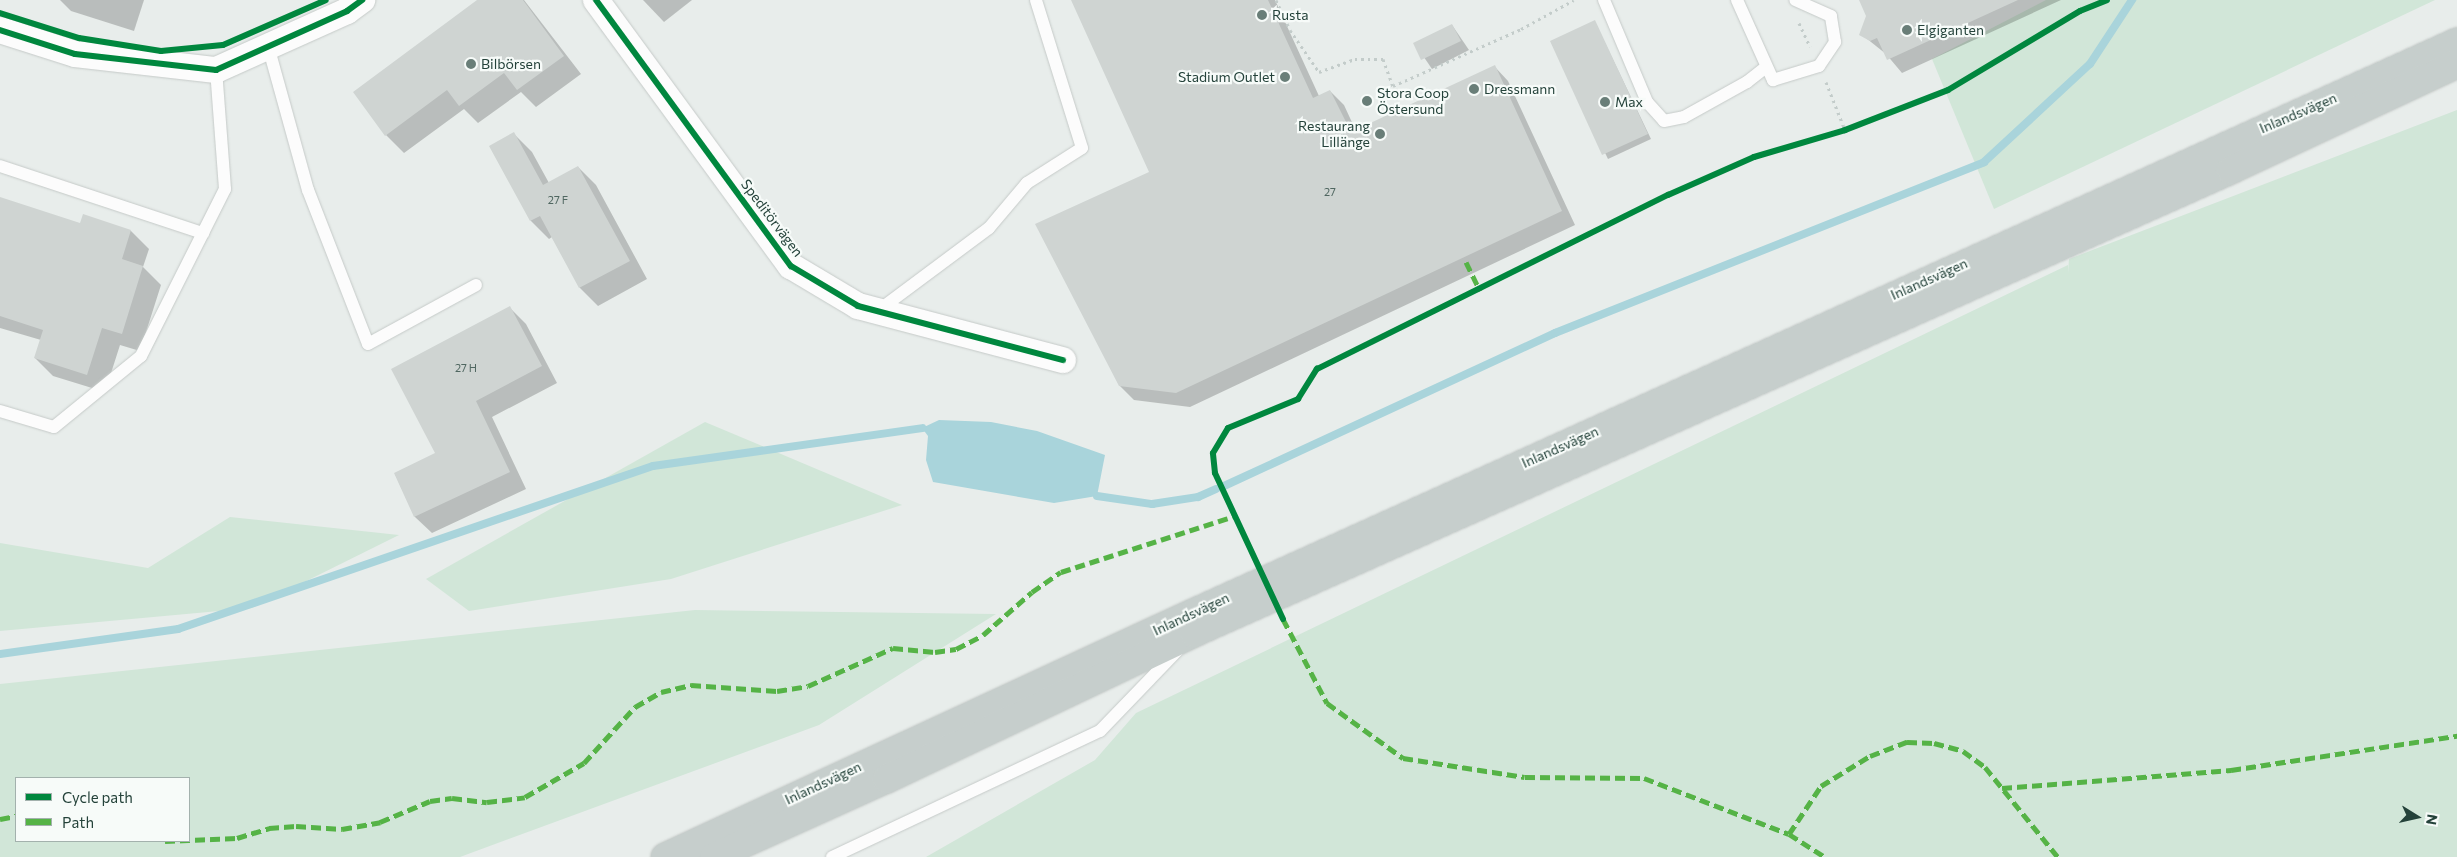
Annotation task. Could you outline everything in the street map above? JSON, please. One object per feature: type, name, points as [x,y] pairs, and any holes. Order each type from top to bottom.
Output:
[{"type":"highway","points":[[2351,90],[2457,26]]},
{"type":"highway","name":"Inlandsvägen","points":[[665,857],[1195,612],[2457,42]]},
{"type":"highway","name":"Inlandsvägen","points":[[714,857],[887,779],[1194,633],[2222,174],[2326,123],[2457,64]]},
{"type":"highway","points":[[2326,123],[2457,77]]},
{"type":"street","points":[[0,30],[75,54],[216,70],[348,11],[362,0]]},
{"type":"street","name":"Speditörvägen","points":[[596,0],[791,266],[858,306],[1063,360]]},
{"type":"lane","points":[[877,312],[989,228],[1027,183],[1082,148],[1036,0]]},
{"type":"lane","points":[[1604,0],[1647,102],[1664,121],[1684,117],[1747,82],[1765,68]]},
{"type":"lane","points":[[1737,0],[1765,68],[1773,80],[1819,66],[1835,42],[1831,16],[1795,0]]},
{"type":"lane","points":[[268,46],[308,190],[368,344],[476,285]]},
{"type":"lane","points":[[0,411],[54,427],[141,356],[225,189],[216,70]]},
{"type":"lane","points":[[0,166],[203,234]]},
{"type":"lane","points":[[832,857],[1100,731],[1194,633]]},
{"type":"path","points":[[1276,0],[1290,30],[1319,72],[1355,59],[1383,59],[1393,86],[1521,29],[1574,0]]},
{"type":"green space","points":[[2046,0],[2435,0],[1994,209],[1932,59]]},
{"type":"green space","points":[[2457,110],[2457,857],[926,857],[1095,760],[1136,713],[2068,265],[2068,273],[2069,259]]},
{"type":"green space","points":[[705,422],[902,505],[671,579],[469,611],[426,579]]},
{"type":"green space","points":[[230,517],[399,535],[252,608],[0,631],[0,543],[148,568]]},
{"type":"green space","points":[[695,610],[996,614],[819,725],[460,857],[0,857],[0,684]]},
{"type":"water","points":[[939,420],[991,422],[1037,431],[1105,455],[1097,496],[1054,503],[933,482],[926,460],[928,436],[922,428]]},
{"type":"building","name":"Bilbörsen","points":[[477,0],[523,0],[564,56],[517,90],[504,73],[459,106],[447,90],[385,136],[353,92]]},
{"type":"building","points":[[1071,0],[1268,0],[1313,98],[1330,90],[1351,132],[1495,65],[1562,211],[1176,393],[1119,386],[1035,224],[1149,172]]},
{"type":"building","name":"Elgiganten","points":[[1859,0],[2018,0],[1887,60],[1877,38],[1870,41],[1859,35],[1866,16]]},
{"type":"building","name":"Max","points":[[1595,20],[1648,134],[1602,155],[1550,41]]},
{"type":"building","points":[[1452,24],[1461,41],[1421,60],[1413,43]]},
{"type":"building","points":[[514,132],[543,185],[578,166],[630,261],[579,288],[540,216],[530,221],[489,146]]},
{"type":"building","points":[[0,197],[80,223],[83,214],[131,230],[122,259],[143,266],[122,334],[102,328],[87,375],[34,358],[43,330],[0,316]]},
{"type":"building","points":[[510,306],[542,366],[476,401],[510,472],[414,517],[394,473],[435,453],[391,369]]},
{"type":"waterway","points":[[1224,486],[1555,333],[1984,162],[2090,64],[2132,0]]},
{"type":"waterway","points":[[0,654],[178,629],[653,466],[922,428]]},
{"type":"waterway","points":[[1097,496],[1152,504],[1198,497],[1216,489]]},
{"type":"marked path","points":[[1466,262],[1480,291]]},
{"type":"marked path","points":[[190,840],[237,838],[269,828],[296,826],[342,829],[380,822],[430,801],[452,798],[487,802],[525,797],[584,763],[635,707],[661,692],[691,685],[777,691],[808,686],[893,648],[935,652],[956,649],[983,635],[1032,592],[1061,572],[1234,516]]},
{"type":"marked path","points":[[1283,619],[1327,703],[1403,758],[1525,777],[1644,778],[1789,834],[1825,857]]},
{"type":"marked path","points":[[2002,788],[2231,770],[2457,736]]},
{"type":"marked path","points":[[1789,834],[1821,786],[1870,756],[1907,742],[1934,743],[1963,751],[1985,767],[2058,857]]},
{"type":"marked path","points":[[0,819],[15,816]]},
{"type":"cycle path","points":[[0,13],[79,38],[161,51],[223,45],[326,0]]},
{"type":"cycle path","points":[[0,30],[75,54],[216,70],[347,11],[362,0]]},
{"type":"cycle path","points":[[596,0],[791,266],[858,306],[1063,360]]},
{"type":"cycle path","points":[[1283,619],[1215,473],[1213,453],[1228,428],[1298,399],[1317,369],[1668,195],[1754,157],[1845,130],[1948,90],[2080,11],[2107,0]]},
{"type":"place","name":"Rusta","points":[[1262,15]]},
{"type":"place","name":"Elgiganten","points":[[1907,30]]},
{"type":"place","name":"Bilbörsen","points":[[471,64]]},
{"type":"place","name":"Stadium Outlet","points":[[1285,77]]},
{"type":"place","name":"Dressmann","points":[[1474,89]]},
{"type":"place","name":"Stora Coop Östersund","points":[[1367,101]]},
{"type":"place","name":"Max","points":[[1605,102]]},
{"type":"place","name":"Restaurang Lillänge","points":[[1380,134]]}]
